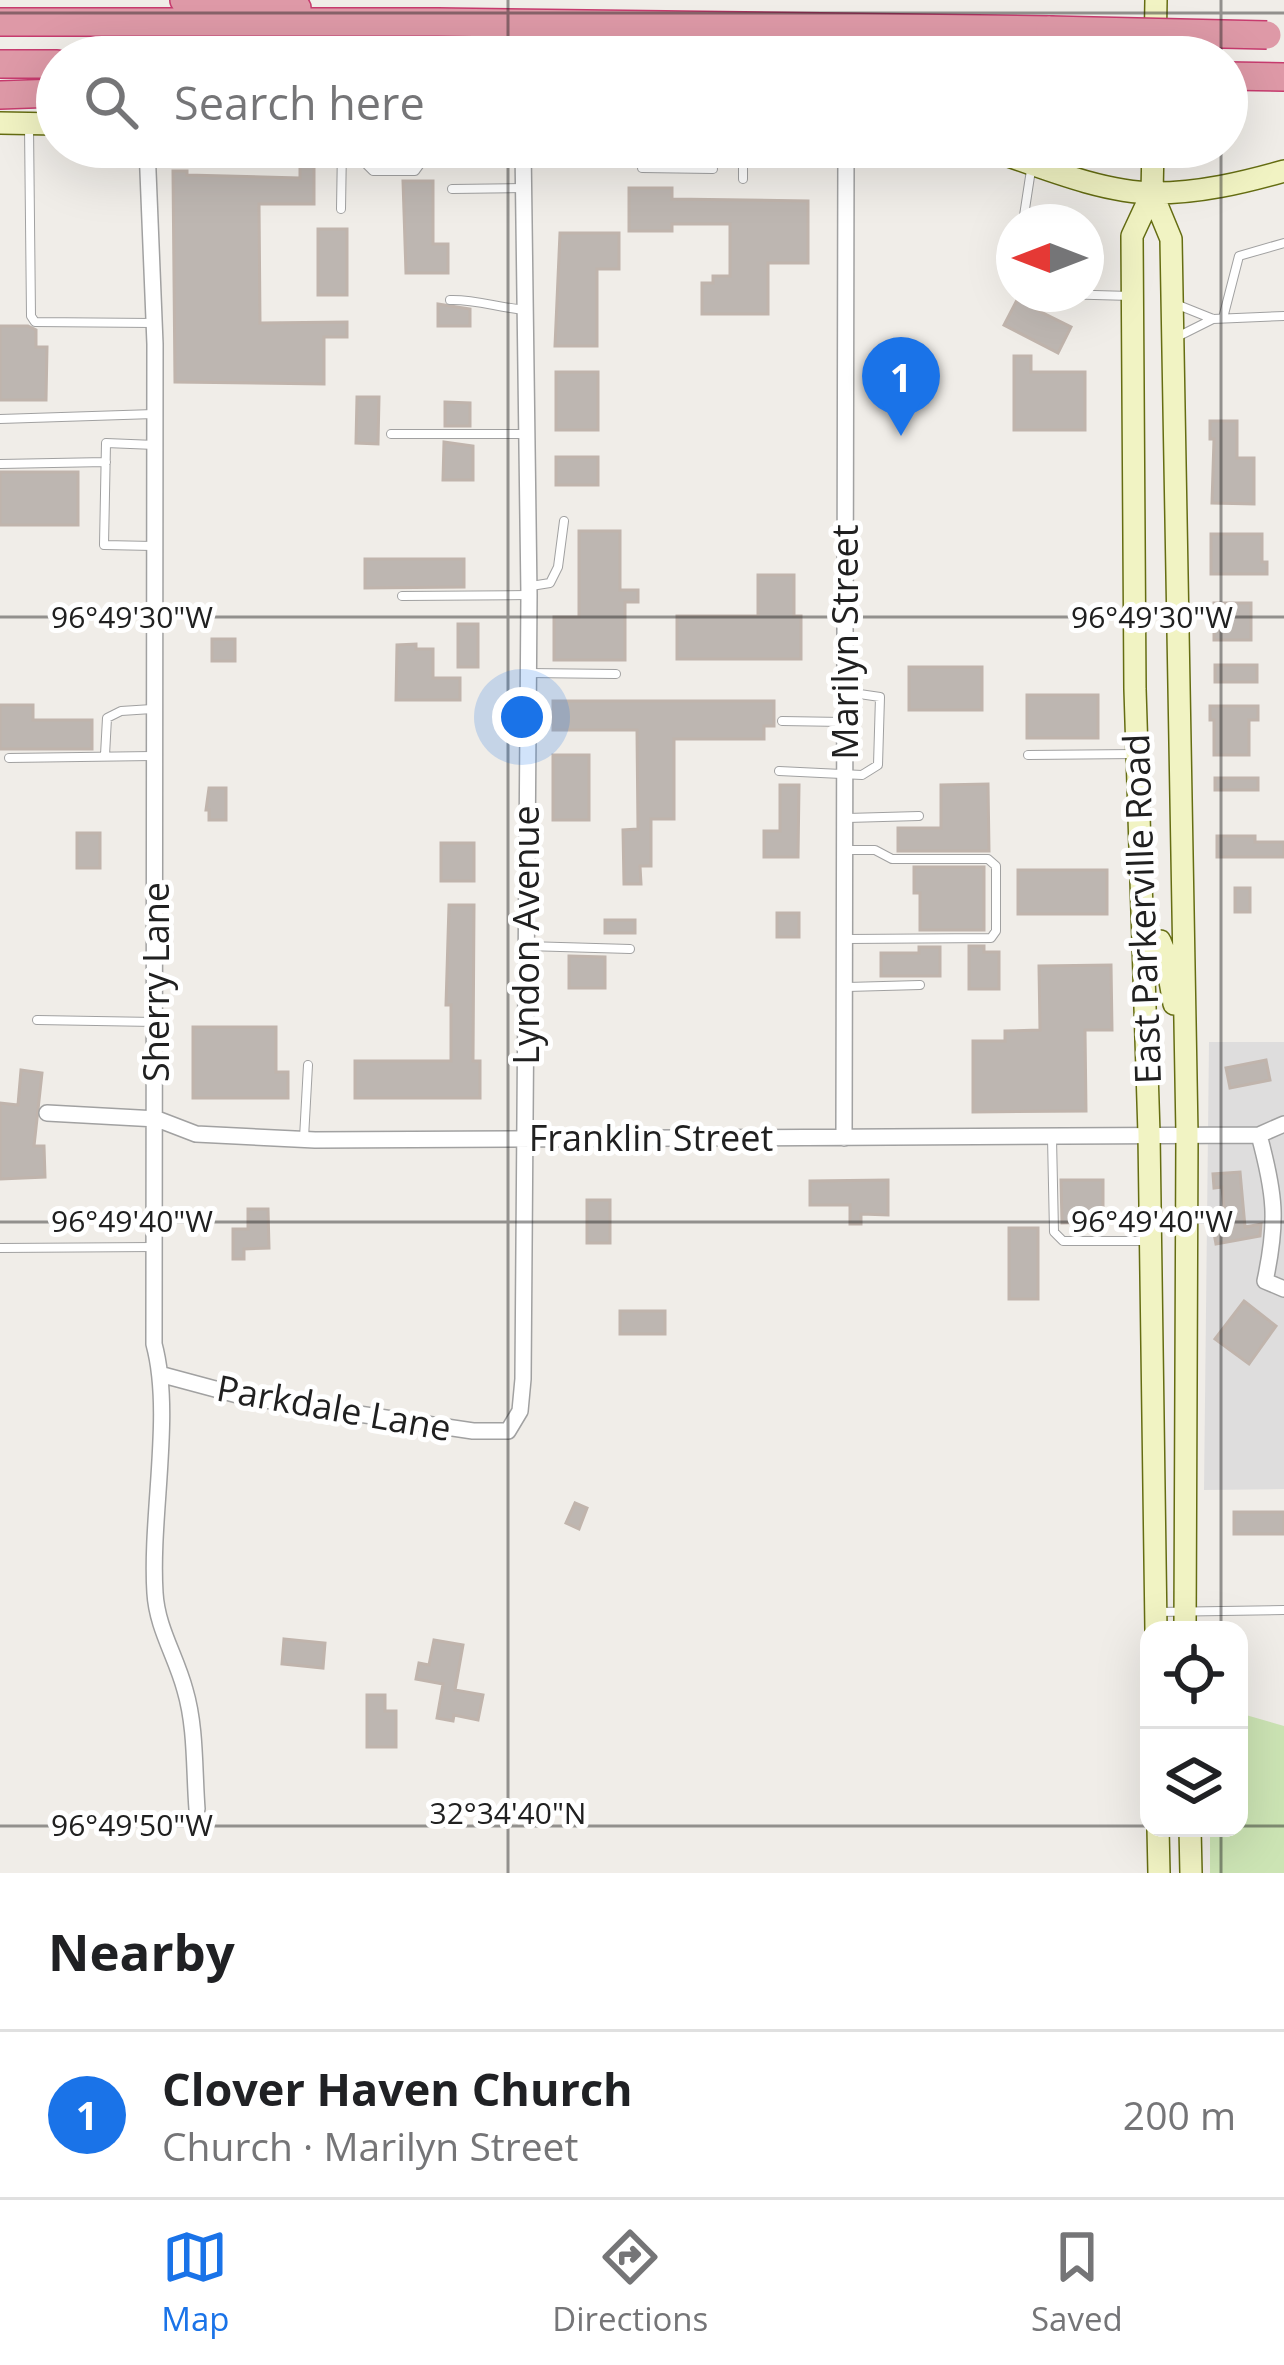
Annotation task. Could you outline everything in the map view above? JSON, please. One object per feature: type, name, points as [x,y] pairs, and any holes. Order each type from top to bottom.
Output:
[{"type":"highway","points":[[184,0],[438,22]]},
{"type":"highway","points":[[0,22],[438,22],[1276,35]]},
{"type":"highway","points":[[0,64],[36,64]]},
{"type":"highway","points":[[0,94],[36,93]]},
{"type":"main road","points":[[1155,36],[1156,0]]},
{"type":"main road","points":[[0,123],[36,124]]},
{"type":"main road","points":[[1044,168],[1152,194],[1235,185],[1284,171]]},
{"type":"main road","name":"East Parkerville Road","points":[[1153,168],[1152,194],[1171,239],[1187,1134],[1184,1620]]},
{"type":"main road","name":"East Parkerville Road","points":[[1152,194],[1132,236],[1137,754],[1149,1134],[1155,1621]]},
{"type":"main road","points":[[1133,306],[1172,309]]},
{"type":"main road","points":[[1137,754],[1178,753]]},
{"type":"main road","points":[[1143,940],[1160,941],[1166,953],[1185,1058]]},
{"type":"main road","points":[[1158,1837],[1159,1873]]},
{"type":"main road","points":[[1190,1837],[1191,1873]]},
{"type":"street","name":"Sherry Lane","points":[[149,168],[155,323],[154,1344],[163,1375],[154,1518],[155,1599],[162,1633],[187,1693],[197,1809]]},
{"type":"street","name":"Lyndon Avenue","points":[[508,1430],[520,1411],[523,1379],[529,590],[524,168]]},
{"type":"street","name":"Marilyn Street","points":[[844,1138],[846,168]]},
{"type":"street","name":"Franklin Street","points":[[47,1113],[157,1119],[196,1134],[304,1140],[1259,1135]]},
{"type":"street","points":[[1284,1124],[1259,1135],[1273,1195],[1275,1233],[1265,1281],[1284,1289]]},
{"type":"street","name":"Parkdale Lane","points":[[163,1375],[245,1396],[411,1424],[508,1430]]},
{"type":"lane","points":[[28,124],[35,322],[155,323]]},
{"type":"lane","points":[[340,209],[341,168]]},
{"type":"lane","points":[[370,168],[417,168]]},
{"type":"lane","points":[[642,168],[713,169]]},
{"type":"lane","points":[[743,168],[743,179]]},
{"type":"lane","points":[[1025,204],[1031,168]]},
{"type":"lane","points":[[452,189],[524,188]]},
{"type":"lane","points":[[1172,340],[1218,319],[1239,256],[1284,243]]},
{"type":"lane","points":[[450,300],[528,310]]},
{"type":"lane","points":[[1104,301],[1133,306]]},
{"type":"lane","points":[[1172,309],[1218,319],[1284,316]]},
{"type":"lane","points":[[0,419],[155,414]]},
{"type":"lane","points":[[391,434],[526,434]]},
{"type":"lane","points":[[154,546],[104,545],[106,443],[155,445]]},
{"type":"lane","points":[[0,464],[106,462]]},
{"type":"lane","points":[[402,596],[529,590],[550,583],[558,567],[564,521]]},
{"type":"lane","points":[[528,673],[616,674]]},
{"type":"lane","points":[[779,772],[862,775],[878,765],[880,697],[845,692]]},
{"type":"lane","points":[[105,755],[107,718],[121,710],[154,709]]},
{"type":"lane","points":[[782,721],[845,722]]},
{"type":"lane","points":[[1028,755],[1137,754]]},
{"type":"lane","points":[[9,758],[154,756]]},
{"type":"lane","points":[[845,818],[919,816]]},
{"type":"lane","points":[[846,850],[868,849],[892,859],[993,862],[996,931],[985,940],[846,939]]},
{"type":"lane","points":[[524,946],[630,949]]},
{"type":"lane","points":[[845,987],[920,985]]},
{"type":"lane","points":[[37,1019],[156,1022]]},
{"type":"lane","points":[[304,1140],[308,1065]]},
{"type":"lane","points":[[1052,1136],[1054,1232],[1064,1241],[1150,1241]]},
{"type":"lane","points":[[0,1248],[157,1247]]},
{"type":"lane","points":[[1184,1620],[1284,1610]]},
{"type":"shaded area","points":[[1209,1042],[1284,1042],[1284,1489],[1204,1490]]},
{"type":"green space","points":[[1248,1716],[1284,1726],[1284,1873],[1210,1873],[1210,1837],[1248,1837]]},
{"type":"building","points":[[300,168],[314,168],[314,204],[259,204],[260,323],[347,322],[347,337],[324,337],[324,384],[175,382],[173,171],[300,178]]},
{"type":"building","points":[[403,181],[433,181],[433,244],[448,244],[448,273],[406,273]]},
{"type":"building","points":[[629,188],[672,188],[672,199],[808,201],[808,263],[768,263],[768,314],[702,314],[702,283],[713,283],[713,276],[730,276],[730,224],[672,224],[672,231],[629,231]]},
{"type":"building","points":[[318,229],[347,229],[347,295],[318,295]]},
{"type":"building","points":[[560,233],[619,233],[619,269],[597,269],[597,346],[555,346]]},
{"type":"building","points":[[438,304],[470,309],[470,326],[438,326]]},
{"type":"building","points":[[1011,312],[1041,312],[1071,327],[1058,353],[1004,325]]},
{"type":"building","points":[[0,326],[28,326],[36,330],[36,347],[47,347],[46,400],[0,400]]},
{"type":"building","points":[[1014,356],[1031,356],[1031,372],[1085,372],[1085,430],[1014,430]]},
{"type":"building","points":[[556,372],[598,372],[598,430],[556,430]]},
{"type":"building","points":[[357,397],[379,397],[378,444],[356,443]]},
{"type":"building","points":[[445,402],[470,403],[470,426],[445,426]]},
{"type":"building","points":[[1210,421],[1237,421],[1237,458],[1254,458],[1254,504],[1212,503]]},
{"type":"building","points":[[444,442],[473,446],[473,480],[443,480]]},
{"type":"building","points":[[556,457],[598,457],[598,485],[556,485]]},
{"type":"building","points":[[0,472],[78,472],[78,525],[0,525]]},
{"type":"building","points":[[579,531],[620,531],[620,590],[638,590],[638,602],[625,602],[625,660],[554,660],[554,617],[579,617]]},
{"type":"building","points":[[1211,534],[1262,534],[1267,574],[1211,574]]},
{"type":"building","points":[[365,559],[464,559],[464,587],[365,588]]},
{"type":"building","points":[[758,575],[794,575],[801,659],[677,659],[677,616],[758,616]]},
{"type":"building","points":[[1214,603],[1251,603],[1251,640],[1214,640]]},
{"type":"building","points":[[458,624],[478,624],[478,667],[458,667]]},
{"type":"building","points":[[212,639],[235,639],[235,661],[212,661]]},
{"type":"building","points":[[416,644],[416,649],[433,649],[433,678],[460,678],[460,700],[396,700],[397,645]]},
{"type":"building","points":[[1215,665],[1257,665],[1257,682],[1215,682]]},
{"type":"building","points":[[909,667],[982,667],[982,710],[909,710]]},
{"type":"building","points":[[1027,695],[1098,695],[1098,738],[1027,738]]},
{"type":"building","points":[[553,701],[774,701],[774,726],[764,726],[764,739],[674,739],[674,819],[651,819],[651,866],[640,866],[641,884],[624,884],[623,830],[638,829],[637,730],[553,730]]},
{"type":"building","points":[[0,705],[33,705],[33,720],[92,720],[92,749],[0,749]]},
{"type":"building","points":[[1210,706],[1258,706],[1258,720],[1249,720],[1249,755],[1214,755]]},
{"type":"building","points":[[553,755],[589,755],[589,820],[553,820]]},
{"type":"building","points":[[1215,778],[1258,778],[1258,790],[1215,790]]},
{"type":"building","points":[[988,784],[989,851],[898,851],[898,828],[941,828],[941,785]]},
{"type":"building","points":[[780,785],[799,785],[798,857],[764,857],[764,831],[780,831]]},
{"type":"building","points":[[209,788],[226,788],[226,820],[209,820]]},
{"type":"building","points":[[77,833],[100,833],[100,868],[77,868]]},
{"type":"building","points":[[1217,836],[1284,842],[1284,857],[1217,857]]},
{"type":"building","points":[[441,843],[474,843],[474,881],[441,881]]},
{"type":"building","points":[[914,867],[984,867],[984,930],[920,930]]},
{"type":"building","points":[[1018,870],[1107,870],[1107,914],[1018,914]]},
{"type":"building","points":[[1235,888],[1250,888],[1250,912],[1235,912]]},
{"type":"building","points":[[449,905],[474,905],[473,1061],[480,1061],[480,1098],[355,1098],[355,1061],[451,1061],[451,1005],[446,1005]]},
{"type":"building","points":[[777,913],[799,913],[799,937],[777,937]]},
{"type":"building","points":[[605,920],[635,920],[635,933],[605,933]]},
{"type":"building","points":[[969,946],[999,952],[999,989],[969,989]]},
{"type":"building","points":[[919,947],[940,947],[940,976],[881,976],[881,953],[919,953]]},
{"type":"building","points":[[569,956],[605,957],[605,988],[569,988]]},
{"type":"building","points":[[1111,965],[1112,1030],[1085,1030],[1086,1111],[973,1112],[973,1041],[1005,1041],[1005,1031],[1040,1030],[1039,966]]},
{"type":"building","points":[[193,1027],[276,1027],[276,1072],[288,1072],[288,1098],[193,1098]]},
{"type":"building","points":[[1266,1060],[1270,1080],[1230,1088],[1226,1068]]},
{"type":"building","points":[[21,1070],[42,1073],[34,1146],[44,1146],[45,1177],[0,1179],[0,1103],[18,1105]]},
{"type":"building","points":[[1240,1172],[1245,1227],[1261,1224],[1260,1236],[1216,1244],[1214,1233],[1226,1230],[1222,1187],[1214,1188],[1213,1174]]},
{"type":"building","points":[[888,1180],[888,1215],[861,1214],[861,1224],[850,1224],[850,1205],[810,1205],[810,1181]]},
{"type":"building","points":[[1061,1180],[1103,1180],[1103,1222],[1062,1223]]},
{"type":"building","points":[[587,1200],[610,1200],[610,1243],[587,1243]]},
{"type":"building","points":[[248,1209],[268,1209],[269,1248],[244,1249],[244,1259],[233,1259],[233,1229],[248,1229]]},
{"type":"building","points":[[1009,1228],[1038,1228],[1038,1299],[1009,1299]]},
{"type":"building","points":[[1244,1301],[1276,1326],[1249,1364],[1215,1339]]},
{"type":"building","points":[[620,1311],[665,1311],[665,1334],[620,1334]]},
{"type":"building","points":[[575,1503],[587,1508],[579,1529],[566,1523]]},
{"type":"building","points":[[1234,1512],[1284,1512],[1284,1534],[1234,1534]]},
{"type":"building","points":[[284,1639],[325,1643],[323,1668],[282,1664]]},
{"type":"building","points":[[434,1640],[463,1645],[455,1690],[483,1695],[478,1720],[454,1715],[453,1721],[437,1718],[443,1684],[416,1679],[419,1663],[429,1665]]},
{"type":"building","points":[[367,1695],[385,1695],[385,1711],[396,1711],[396,1747],[367,1747]]},
{"type":"place","name":"Clover Haven Church","points":[[901,436]]}]
